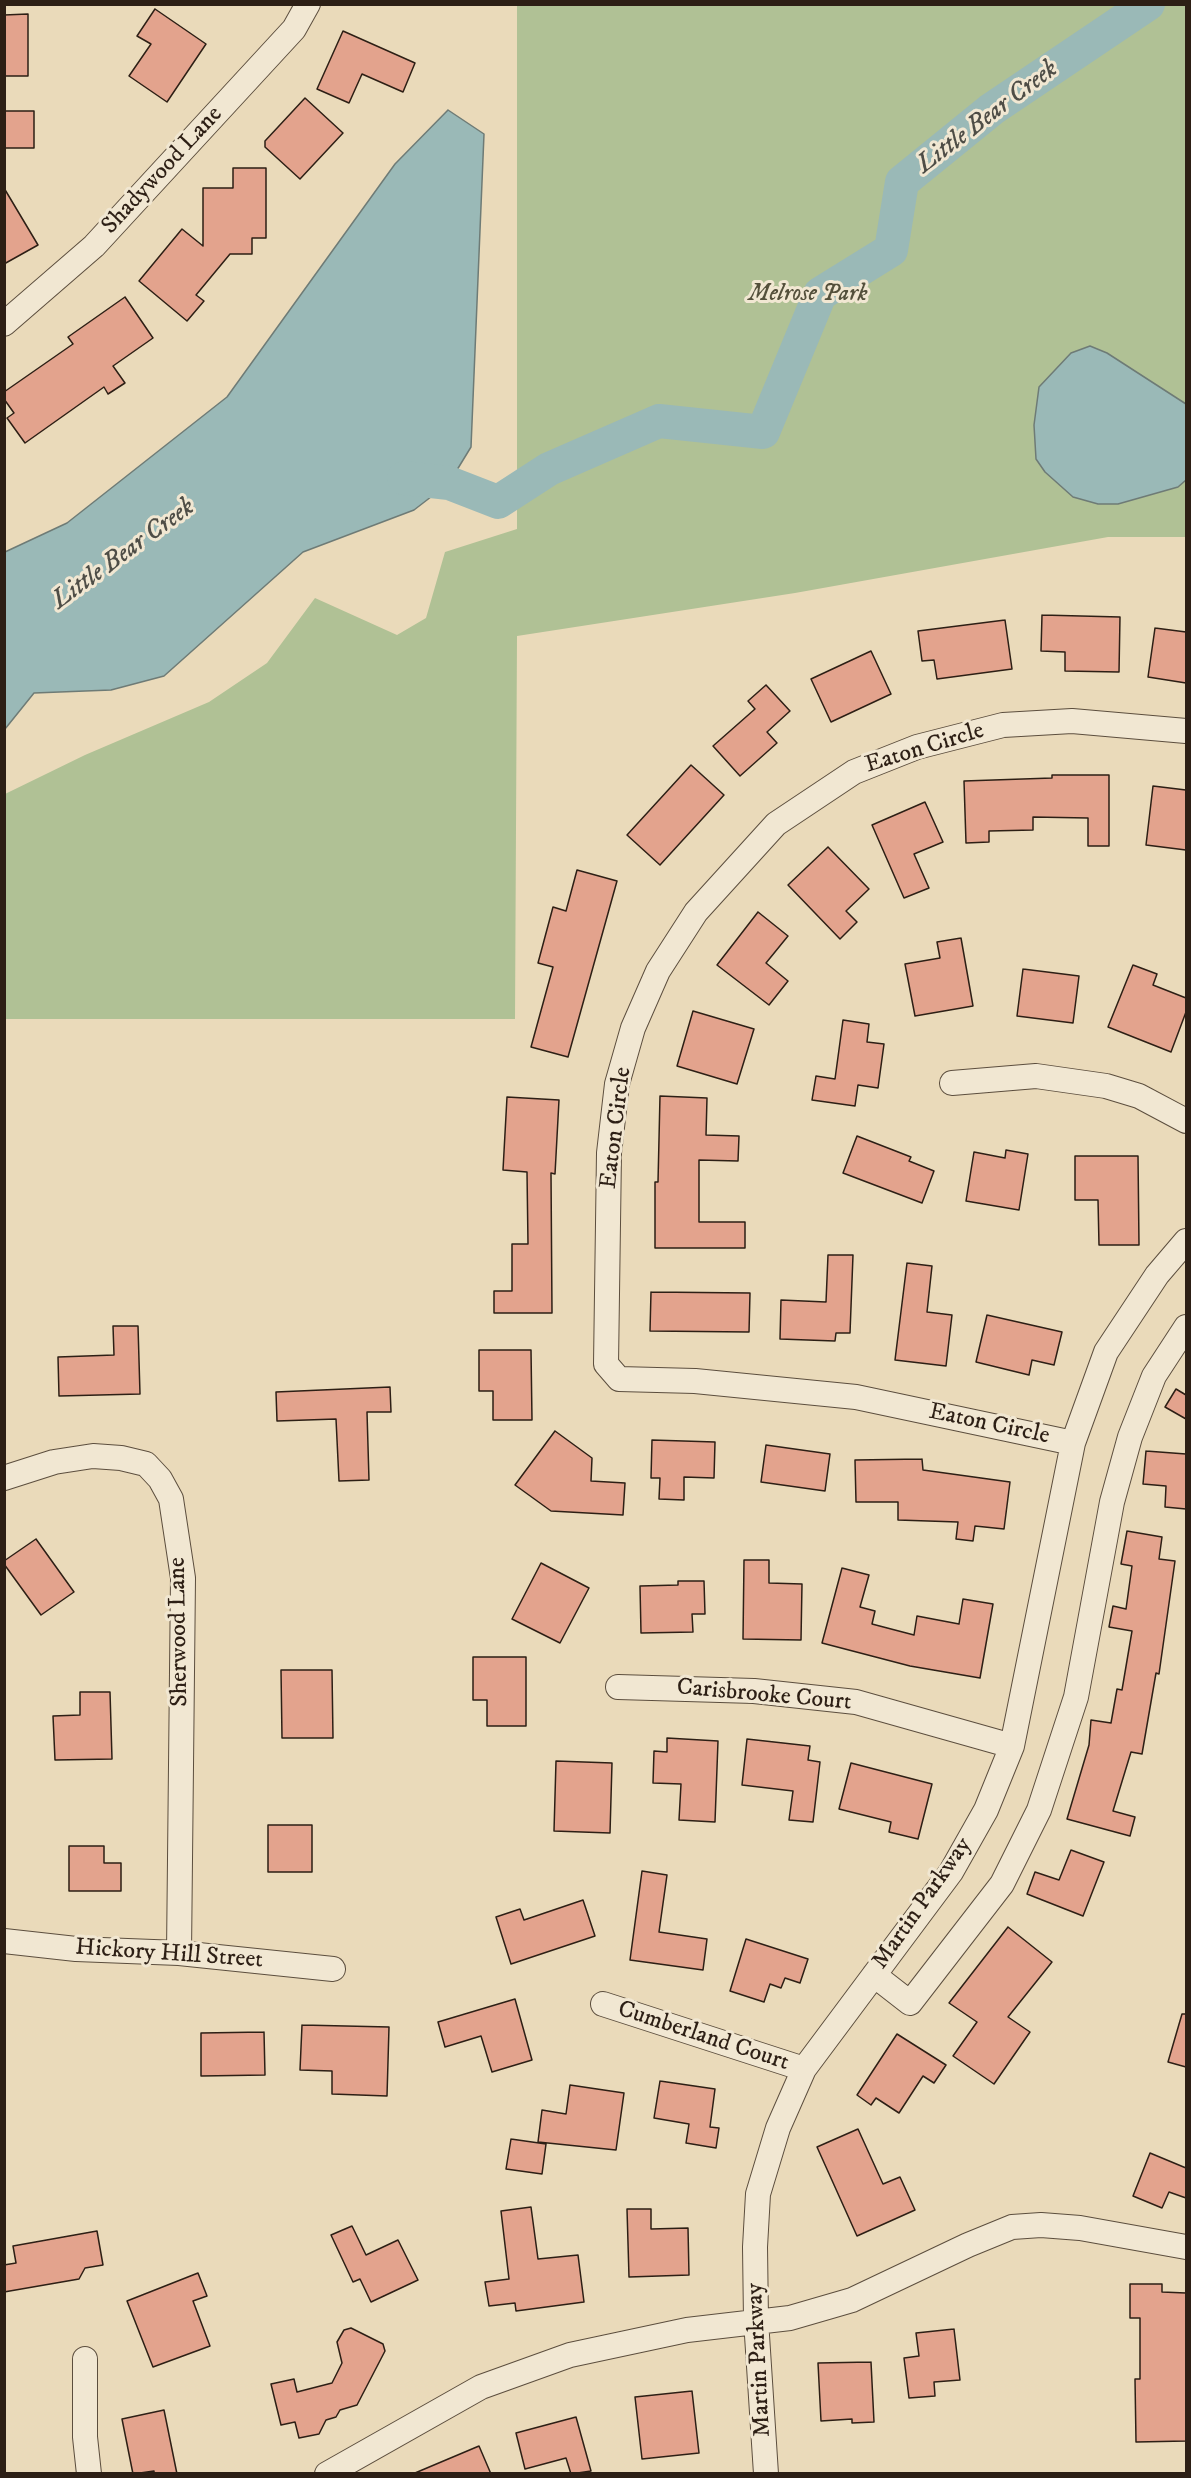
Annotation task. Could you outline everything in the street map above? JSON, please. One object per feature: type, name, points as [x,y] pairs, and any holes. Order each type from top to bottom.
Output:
[{"type":"street","name":"Shadywood Lane","points":[[4,324],[94,246],[294,29],[308,4]]},
{"type":"street","name":"Eaton Circle","points":[[1073,1443],[856,1396],[695,1381],[619,1379],[606,1364],[609,1153],[617,1084],[633,1028],[658,970],[696,912],[776,824],[854,772],[917,747],[1003,725],[1072,721],[1186,731]]},
{"type":"street","points":[[952,1083],[1036,1076],[1106,1086],[1139,1096],[1186,1121]]},
{"type":"street","name":"Martin Parkway","points":[[766,2474],[756,2320],[755,2247],[758,2194],[778,2127],[804,2069],[951,1872],[986,1810],[1012,1746],[1073,1443],[1106,1352],[1157,1275],[1186,1241]]},
{"type":"street","points":[[874,1974],[910,2003],[1002,1884],[1039,1810],[1076,1697],[1112,1502],[1130,1437],[1154,1376],[1186,1327]]},
{"type":"street","name":"Sherwood Lane","points":[[4,1478],[54,1462],[93,1456],[121,1458],[146,1464],[160,1479],[171,1499],[183,1578],[179,1953]]},
{"type":"street","name":"Carisbrooke Court","points":[[618,1687],[754,1690],[856,1702],[1012,1746]]},
{"type":"street","name":"Hickory Hill Street","points":[[4,1941],[76,1949],[179,1953],[333,1969]]},
{"type":"street","name":"Cumberland Court","points":[[603,2004],[804,2069]]},
{"type":"street","points":[[327,2474],[481,2387],[570,2355],[687,2330],[756,2320],[790,2318],[852,2300],[968,2245],[1012,2227],[1041,2225],[1080,2228],[1186,2247]]},
{"type":"street","points":[[85,2359],[85,2437],[89,2474]]},
{"type":"green space","name":"Melrose Park","points":[[517,5],[1186,5],[1186,537],[1108,537],[795,593],[517,636],[515,1019],[5,1019],[5,794],[85,755],[209,702],[267,663],[315,598],[397,635],[426,618],[445,552],[517,529]]},
{"type":"water","points":[[448,110],[484,134],[471,447],[449,483],[414,510],[303,552],[164,676],[111,690],[34,693],[5,729],[5,552],[67,523],[227,397],[395,164]]},
{"type":"water","points":[[1090,346],[1107,353],[1186,404],[1186,480],[1178,487],[1118,504],[1098,504],[1073,497],[1045,472],[1036,459],[1034,425],[1039,387],[1071,353]]},
{"type":"building","points":[[155,9],[206,44],[167,102],[129,76],[151,44],[137,36]]},
{"type":"building","points":[[28,14],[28,76],[4,76],[4,15]]},
{"type":"building","points":[[343,31],[415,63],[403,92],[362,74],[349,103],[317,89]]},
{"type":"building","points":[[305,98],[343,133],[300,179],[265,147],[265,141]]},
{"type":"building","points":[[4,111],[34,111],[34,148],[4,148]]},
{"type":"building","points":[[233,168],[266,168],[266,238],[252,238],[252,254],[230,254],[196,295],[204,301],[187,321],[139,281],[182,229],[203,246],[203,188],[233,188]]},
{"type":"building","points":[[4,188],[38,245],[4,264]]},
{"type":"building","points":[[125,297],[153,338],[113,366],[125,383],[108,394],[104,387],[25,443],[7,418],[14,413],[4,399],[4,392],[73,344],[68,337]]},
{"type":"building","points":[[1042,615],[1120,617],[1119,672],[1065,671],[1065,652],[1041,651]]},
{"type":"building","points":[[1005,620],[1012,669],[937,679],[934,660],[922,661],[918,631]]},
{"type":"building","points":[[1155,628],[1186,632],[1186,683],[1148,677]]},
{"type":"building","points":[[871,651],[891,694],[831,722],[811,679]]},
{"type":"building","points":[[766,685],[790,711],[767,732],[777,743],[740,776],[713,746],[755,709],[748,701]]},
{"type":"building","points":[[691,765],[724,795],[660,865],[627,835]]},
{"type":"building","points":[[1052,775],[1109,775],[1109,846],[1088,846],[1088,818],[1033,817],[1033,830],[989,831],[989,842],[966,843],[964,781],[1052,778]]},
{"type":"building","points":[[1153,786],[1186,790],[1186,850],[1146,845]]},
{"type":"building","points":[[925,802],[943,842],[914,854],[929,888],[904,898],[872,825]]},
{"type":"building","points":[[828,847],[869,889],[846,911],[857,922],[840,939],[788,885]]},
{"type":"building","points":[[577,870],[617,881],[568,1057],[531,1047],[553,967],[538,963],[553,907],[566,911]]},
{"type":"building","points":[[758,912],[788,936],[766,963],[788,981],[769,1005],[717,965]]},
{"type":"building","points":[[961,938],[973,1006],[915,1016],[905,964],[940,958],[937,942]]},
{"type":"building","points":[[1133,965],[1157,974],[1153,985],[1186,998],[1186,1012],[1171,1052],[1108,1027]]},
{"type":"building","points":[[1023,969],[1079,976],[1073,1023],[1017,1016]]},
{"type":"building","points":[[693,1011],[754,1029],[737,1084],[677,1066]]},
{"type":"building","points":[[843,1020],[869,1024],[867,1042],[884,1044],[878,1088],[858,1085],[855,1106],[812,1100],[816,1076],[835,1079]]},
{"type":"building","points":[[660,1096],[707,1098],[706,1135],[739,1136],[738,1161],[699,1160],[699,1222],[745,1222],[745,1248],[655,1248],[655,1182],[658,1182]]},
{"type":"building","points":[[507,1097],[559,1100],[555,1174],[551,1173],[552,1313],[494,1313],[494,1291],[512,1291],[512,1244],[528,1244],[527,1172],[503,1170]]},
{"type":"building","points":[[857,1136],[911,1157],[909,1161],[934,1171],[922,1203],[843,1173]]},
{"type":"building","points":[[1006,1150],[1028,1154],[1019,1210],[966,1201],[974,1152],[1005,1158]]},
{"type":"building","points":[[1075,1156],[1138,1156],[1139,1245],[1099,1245],[1098,1200],[1075,1200]]},
{"type":"building","points":[[828,1255],[853,1255],[850,1333],[836,1333],[835,1341],[780,1339],[781,1300],[826,1302]]},
{"type":"building","points":[[907,1263],[932,1266],[927,1312],[952,1315],[946,1366],[895,1360]]},
{"type":"building","points":[[651,1292],[750,1293],[749,1332],[650,1331]]},
{"type":"building","points":[[987,1315],[1062,1332],[1054,1365],[1032,1360],[1029,1375],[976,1362]]},
{"type":"building","points":[[113,1326],[138,1326],[140,1394],[59,1396],[58,1357],[114,1355]]},
{"type":"building","points":[[479,1350],[531,1350],[532,1420],[493,1420],[493,1391],[479,1391]]},
{"type":"building","points":[[390,1387],[391,1412],[367,1412],[369,1480],[339,1481],[336,1419],[277,1421],[276,1392]]},
{"type":"building","points":[[1176,1389],[1186,1395],[1186,1419],[1165,1407]]},
{"type":"building","points":[[555,1431],[592,1458],[591,1481],[625,1483],[623,1515],[551,1511],[515,1485]]},
{"type":"building","points":[[652,1440],[715,1442],[714,1478],[684,1477],[684,1500],[659,1499],[660,1478],[651,1478]]},
{"type":"building","points":[[766,1445],[830,1454],[825,1491],[761,1482]]},
{"type":"building","points":[[1146,1451],[1186,1454],[1186,1509],[1165,1507],[1166,1486],[1143,1484]]},
{"type":"building","points":[[922,1459],[923,1470],[1010,1482],[1004,1529],[975,1526],[973,1541],[956,1539],[958,1522],[898,1520],[898,1502],[856,1502],[855,1460]]},
{"type":"building","points":[[1127,1531],[1162,1537],[1159,1559],[1175,1561],[1159,1674],[1156,1673],[1142,1754],[1131,1752],[1113,1811],[1135,1817],[1130,1836],[1067,1819],[1089,1745],[1091,1720],[1111,1723],[1117,1689],[1122,1690],[1132,1631],[1109,1627],[1113,1606],[1126,1609],[1132,1566],[1121,1564]]},
{"type":"building","points":[[36,1539],[74,1592],[41,1615],[4,1564],[4,1561]]},
{"type":"building","points":[[744,1560],[769,1560],[769,1583],[802,1584],[801,1640],[743,1639]]},
{"type":"building","points":[[541,1563],[589,1588],[560,1643],[512,1619]]},
{"type":"building","points":[[842,1568],[869,1575],[860,1607],[875,1611],[872,1624],[914,1635],[917,1616],[959,1624],[963,1599],[993,1604],[980,1678],[910,1666],[822,1643]]},
{"type":"building","points":[[678,1581],[704,1581],[705,1614],[692,1614],[693,1632],[641,1633],[640,1586],[678,1585]]},
{"type":"building","points":[[473,1657],[526,1657],[526,1726],[487,1726],[487,1700],[473,1700]]},
{"type":"building","points":[[281,1670],[332,1670],[333,1738],[282,1738]]},
{"type":"building","points":[[80,1692],[110,1692],[112,1759],[55,1760],[53,1716],[80,1715]]},
{"type":"building","points":[[667,1738],[718,1741],[715,1822],[679,1820],[681,1784],[653,1783],[654,1751],[667,1752]]},
{"type":"building","points":[[747,1739],[810,1746],[808,1760],[820,1762],[813,1822],[789,1820],[793,1791],[742,1785]]},
{"type":"building","points":[[556,1761],[612,1763],[610,1833],[554,1831]]},
{"type":"building","points":[[851,1763],[932,1784],[918,1839],[889,1832],[891,1822],[839,1809]]},
{"type":"building","points":[[268,1825],[312,1825],[312,1872],[268,1872]]},
{"type":"building","points":[[69,1846],[104,1846],[104,1863],[121,1863],[121,1891],[69,1891]]},
{"type":"building","points":[[1071,1850],[1104,1862],[1083,1916],[1027,1894],[1035,1872],[1059,1880]]},
{"type":"building","points":[[642,1871],[667,1875],[659,1932],[707,1939],[703,1970],[630,1960]]},
{"type":"building","points":[[583,1900],[595,1936],[511,1964],[496,1917],[520,1909],[524,1920]]},
{"type":"building","points":[[1008,1927],[1052,1962],[1008,2017],[1030,2032],[994,2084],[953,2056],[977,2022],[949,2003]]},
{"type":"building","points":[[746,1939],[808,1959],[800,1983],[785,1978],[781,1988],[770,1984],[764,2002],[730,1991]]},
{"type":"building","points":[[515,1999],[532,2060],[492,2072],[481,2036],[445,2047],[438,2022]]},
{"type":"building","points":[[1182,2014],[1186,2014],[1186,2067],[1168,2062]]},
{"type":"building","points":[[302,2025],[389,2027],[387,2096],[332,2094],[332,2071],[300,2070]]},
{"type":"building","points":[[264,2032],[265,2075],[201,2076],[201,2033]]},
{"type":"building","points":[[897,2034],[946,2065],[934,2083],[923,2076],[899,2113],[876,2098],[871,2105],[857,2095]]},
{"type":"building","points":[[660,2081],[715,2089],[710,2127],[719,2128],[716,2148],[686,2143],[689,2124],[654,2118]]},
{"type":"building","points":[[570,2085],[624,2093],[616,2150],[538,2142],[542,2110],[566,2114]]},
{"type":"building","points":[[858,2129],[883,2184],[900,2177],[915,2210],[857,2236],[817,2147]]},
{"type":"building","points":[[511,2139],[546,2144],[542,2174],[506,2169]]},
{"type":"building","points":[[1150,2153],[1186,2168],[1186,2198],[1169,2192],[1162,2208],[1133,2196]]},
{"type":"building","points":[[531,2207],[538,2259],[578,2255],[584,2302],[516,2311],[515,2303],[489,2306],[485,2282],[509,2279],[501,2211]]},
{"type":"building","points":[[627,2209],[651,2209],[651,2229],[688,2228],[689,2275],[629,2277]]},
{"type":"building","points":[[352,2226],[366,2255],[398,2240],[418,2280],[371,2302],[360,2279],[353,2282],[331,2235]]},
{"type":"building","points":[[97,2231],[103,2265],[85,2268],[79,2279],[4,2292],[4,2265],[16,2263],[13,2246]]},
{"type":"building","points":[[198,2273],[207,2296],[193,2301],[210,2346],[153,2367],[127,2301]]},
{"type":"building","points":[[1130,2284],[1162,2284],[1162,2292],[1186,2293],[1186,2441],[1136,2442],[1135,2379],[1140,2379],[1140,2318],[1130,2318]]},
{"type":"building","points":[[351,2328],[383,2344],[385,2351],[357,2405],[340,2410],[336,2417],[326,2420],[319,2434],[299,2438],[295,2422],[281,2425],[271,2384],[294,2379],[297,2392],[332,2383],[342,2363],[337,2342],[344,2330]]},
{"type":"building","points":[[954,2329],[960,2380],[934,2382],[935,2396],[909,2398],[904,2358],[919,2356],[916,2333]]},
{"type":"building","points":[[871,2362],[874,2422],[852,2423],[852,2419],[821,2421],[818,2363]]},
{"type":"building","points":[[692,2391],[699,2453],[642,2459],[635,2397]]},
{"type":"building","points":[[164,2410],[177,2474],[154,2474],[154,2471],[133,2474],[122,2419]]},
{"type":"building","points":[[576,2417],[591,2471],[571,2474],[566,2458],[525,2469],[516,2433]]},
{"type":"building","points":[[479,2446],[491,2474],[415,2474],[415,2473]]},
{"type":"waterway","name":"Little Bear Creek","points":[[404,478],[449,483],[498,502],[549,469],[659,421],[763,432],[820,294],[891,250],[902,182],[992,109],[1148,4]]}]
